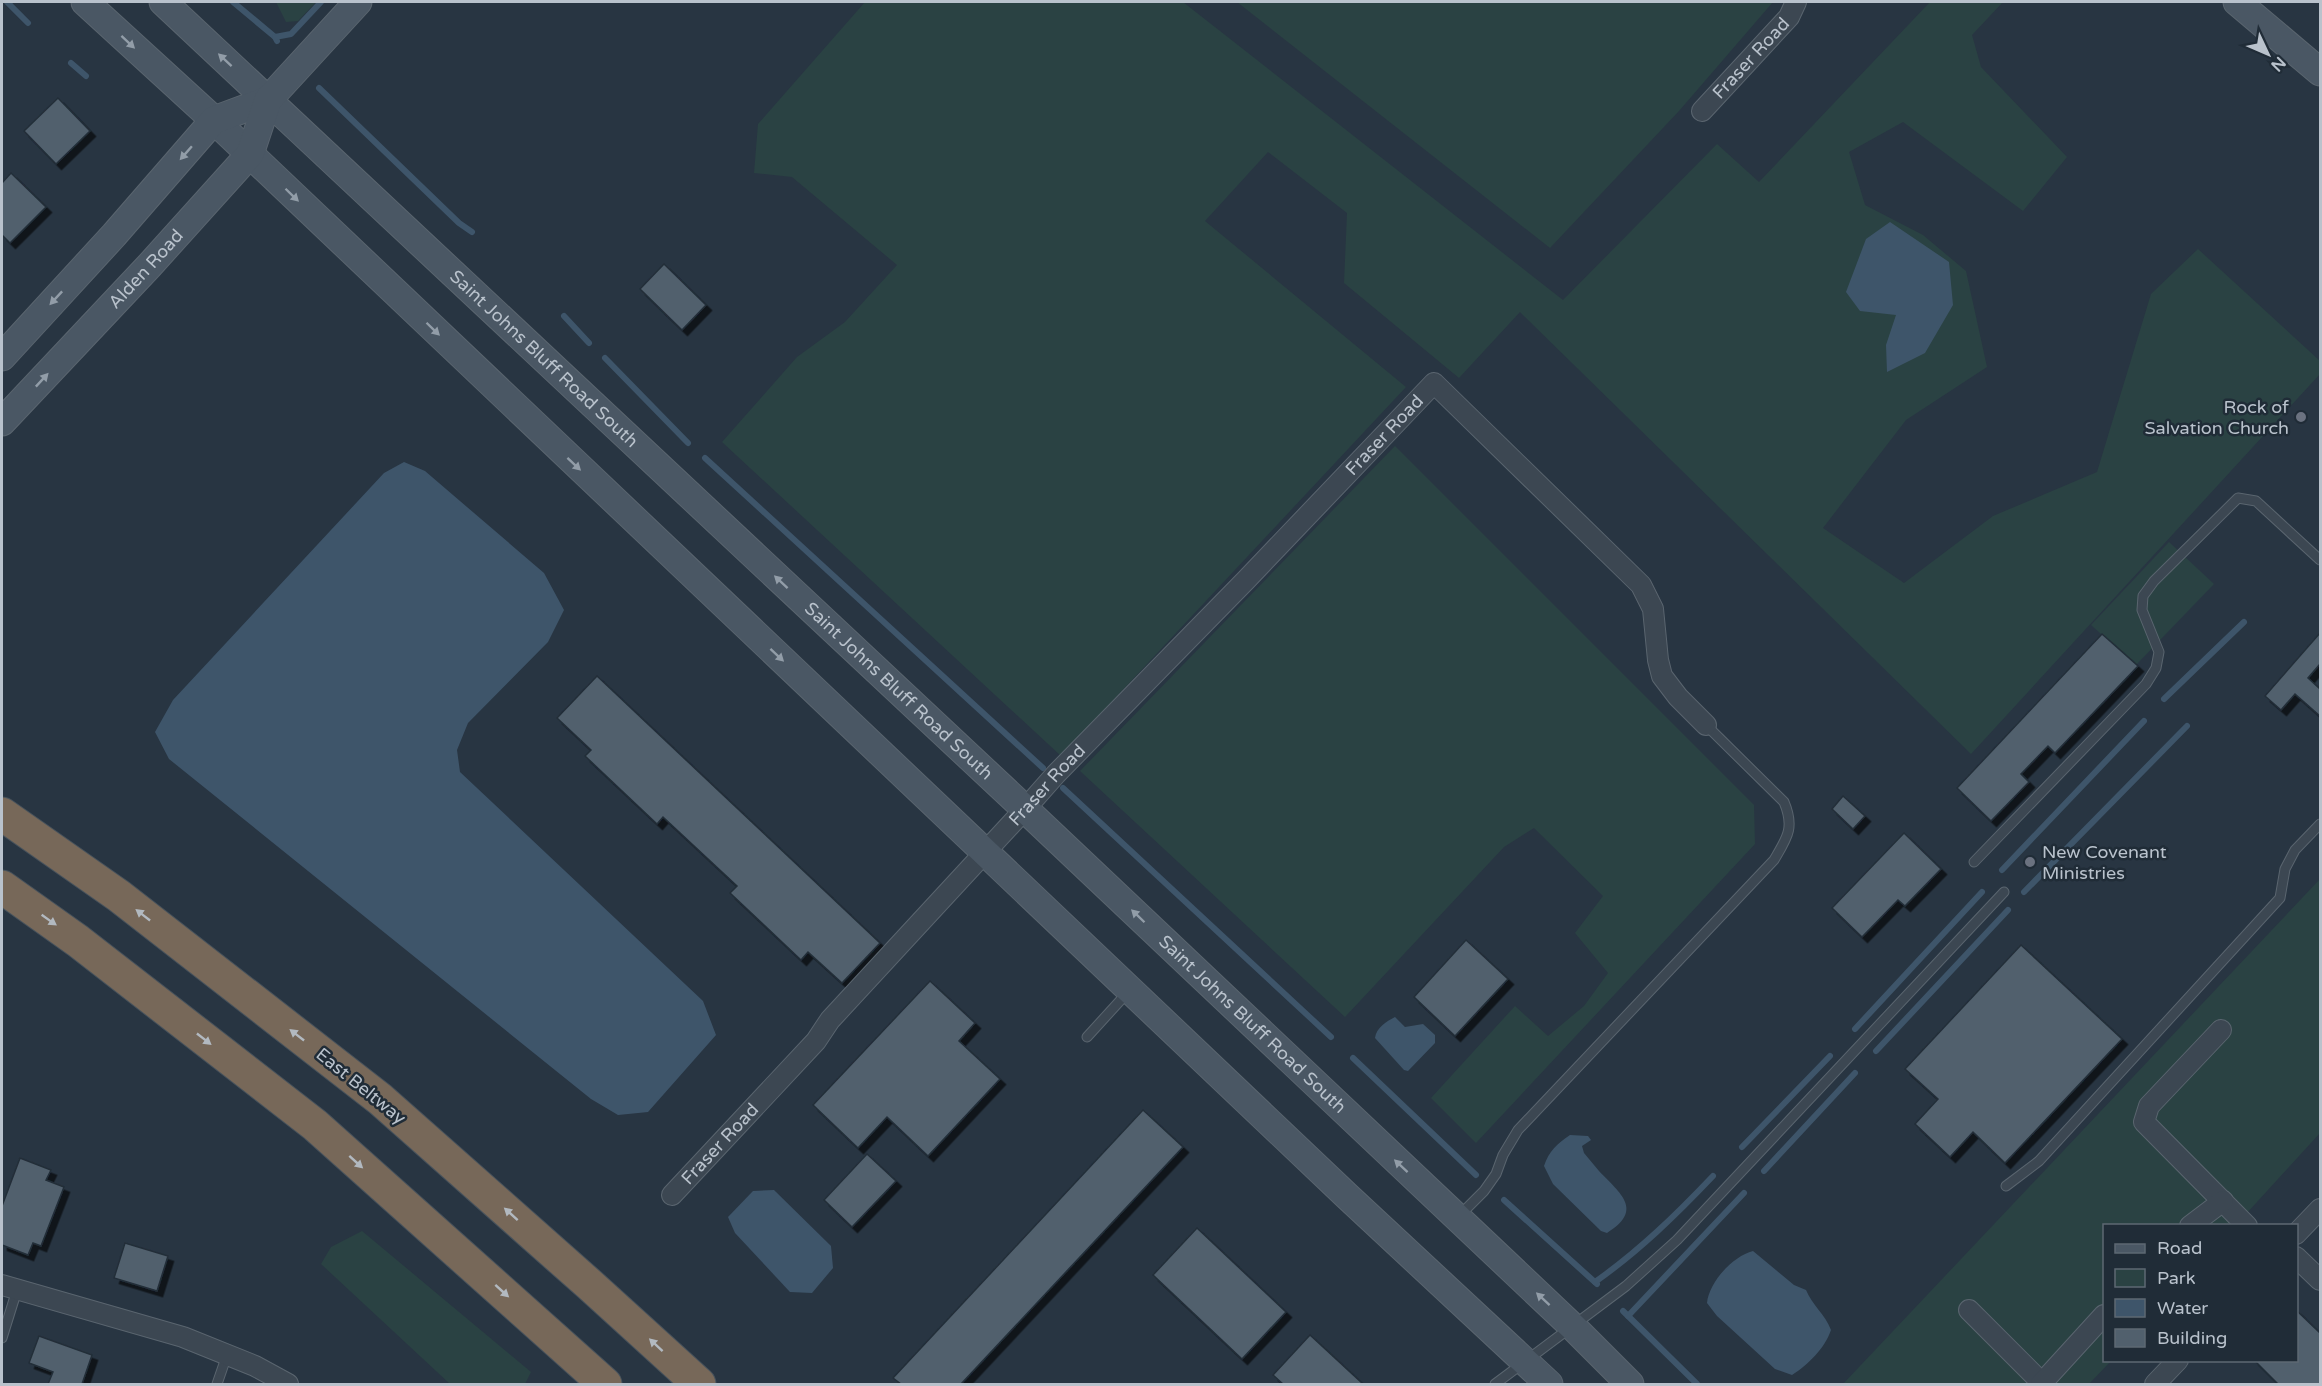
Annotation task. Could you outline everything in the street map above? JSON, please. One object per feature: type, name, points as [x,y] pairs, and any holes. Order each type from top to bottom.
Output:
[{"type":"highway","name":"East Beltway","points":[[2,814],[118,896],[380,1099],[699,1384]]},
{"type":"highway","points":[[2,887],[78,941],[315,1125],[605,1384]]},
{"type":"main road","points":[[85,2],[214,120],[1347,1196],[1550,1384]]},
{"type":"main road","name":"Saint Johns Bluff Road South","points":[[163,2],[1025,809],[1573,1327],[1630,1384]]},
{"type":"main road","name":"Alden Road","points":[[2,422],[250,154],[268,100],[358,2]]},
{"type":"main road","points":[[2237,2],[2320,72]]},
{"type":"main road","name":"Alden Road","points":[[2,357],[114,235],[214,120],[268,100]]},
{"type":"street","name":"Fraser Road","points":[[1702,111],[1789,17],[1796,2]]},
{"type":"street","name":"Fraser Road","points":[[672,1195],[816,1041],[830,1020],[1056,774],[1434,383],[1641,585],[1653,609],[1658,660],[1662,676],[1678,697],[1706,725]]},
{"type":"street","points":[[2221,1030],[2149,1106],[2144,1122],[2245,1224]]},
{"type":"street","points":[[2193,1224],[2223,1201]]},
{"type":"street","points":[[2298,1232],[2320,1209]]},
{"type":"street","points":[[2298,1259],[2320,1280]]},
{"type":"street","points":[[9,1288],[183,1337],[255,1366],[288,1384]]},
{"type":"street","points":[[1969,1310],[2041,1384],[2103,1316]]},
{"type":"street","points":[[2155,1384],[2176,1362]]},
{"type":"lane","points":[[1974,862],[2146,684],[2156,668],[2159,652],[2142,610],[2143,596],[2154,581],[2238,498],[2256,501],[2320,560]]},
{"type":"lane","points":[[1456,1218],[1484,1191],[1496,1174],[1503,1155],[1518,1130],[1774,860],[1785,842],[1791,819],[1784,802],[1706,725]]},
{"type":"lane","points":[[2006,1186],[2039,1161],[2280,898],[2285,869],[2295,850],[2320,824]]},
{"type":"lane","points":[[1495,1384],[1626,1286],[1677,1240],[2004,892]]},
{"type":"lane","points":[[1087,1037],[1131,990]]},
{"type":"lane","points":[[2,1338],[9,1288]]},
{"type":"lane","points":[[217,1384],[227,1355]]},
{"type":"green space","points":[[276,2],[316,2],[298,21],[286,22]]},
{"type":"green space","points":[[865,2],[1183,2],[1563,300],[1717,144],[1759,182],[1930,2],[2003,2],[1972,35],[1981,67],[2067,157],[2023,211],[1903,122],[1849,152],[1865,205],[1923,235],[1966,271],[1987,367],[1906,420],[1823,528],[1904,583],[1993,516],[2097,472],[2151,294],[2198,249],[2320,361],[2320,374],[1971,754],[1520,312],[1459,378],[1344,283],[1347,213],[1268,152],[1205,221],[1406,387],[1061,756],[722,442],[797,357],[845,322],[897,265],[792,177],[754,173],[758,124]]},
{"type":"green space","points":[[1237,2],[1773,2],[1679,111],[1550,248]]},
{"type":"green space","points":[[1395,446],[1754,805],[1755,844],[1476,1143],[1431,1098],[1515,1006],[1548,1036],[1584,1006],[1608,973],[1575,933],[1603,896],[1534,828],[1504,847],[1345,1017],[1080,771]]},
{"type":"green space","points":[[2169,542],[2214,584],[2136,665],[2091,625]]},
{"type":"green space","points":[[2320,879],[2320,1133],[2237,1224],[2103,1224],[2103,1362],[2110,1362],[2089,1384],[1843,1384]]},
{"type":"green space","points":[[362,1231],[531,1372],[525,1384],[450,1384],[321,1264],[331,1247]]},
{"type":"water","points":[[1890,222],[1949,262],[1953,305],[1925,353],[1887,372],[1886,345],[1896,315],[1860,311],[1846,292],[1866,239]]},
{"type":"water","points":[[404,462],[425,471],[544,573],[564,610],[548,642],[468,723],[457,750],[460,772],[703,1001],[716,1035],[648,1112],[618,1115],[591,1099],[169,759],[155,732],[173,700],[384,473]]},
{"type":"water","points":[[1395,1017],[1405,1027],[1423,1024],[1435,1035],[1435,1043],[1408,1071],[1404,1070],[1375,1038],[1380,1028]]},
{"type":"water","points":[[1570,1135],[1588,1136],[1591,1140],[1582,1146],[1584,1153],[1615,1187],[1625,1202],[1627,1209],[1624,1217],[1607,1233],[1601,1231],[1553,1184],[1544,1166],[1554,1148]]},
{"type":"water","points":[[774,1190],[831,1246],[833,1268],[812,1293],[790,1292],[735,1233],[728,1217],[753,1191]]},
{"type":"water","points":[[1753,1251],[1794,1285],[1806,1290],[1831,1330],[1815,1356],[1792,1375],[1775,1369],[1717,1316],[1707,1303],[1712,1287],[1723,1271],[1738,1258]]},
{"type":"building","points":[[58,98],[90,131],[56,164],[24,131]]},
{"type":"building","points":[[11,173],[46,207],[10,243],[2,235],[2,183]]},
{"type":"building","points":[[664,264],[706,305],[682,330],[640,289]]},
{"type":"building","points":[[2320,633],[2320,664],[2308,678],[2320,689],[2320,716],[2295,694],[2281,710],[2265,696]]},
{"type":"building","points":[[2102,634],[2138,666],[2055,753],[2048,746],[2021,774],[2029,782],[1991,821],[1957,788]]},
{"type":"building","points":[[597,676],[880,943],[842,983],[808,952],[801,960],[730,893],[737,886],[663,817],[657,824],[585,756],[591,750],[557,718]]},
{"type":"building","points":[[1843,796],[1865,816],[1853,829],[1832,809]]},
{"type":"building","points":[[1904,833],[1941,869],[1905,906],[1898,900],[1862,937],[1832,908]]},
{"type":"building","points":[[1466,940],[1508,979],[1455,1036],[1414,997]]},
{"type":"building","points":[[2021,945],[2122,1039],[2005,1163],[1973,1132],[1950,1157],[1915,1124],[1938,1099],[1905,1069]]},
{"type":"building","points":[[930,981],[975,1023],[959,1041],[1000,1079],[928,1156],[887,1117],[858,1148],[813,1105]]},
{"type":"building","points":[[1143,1110],[1183,1147],[961,1384],[901,1384],[893,1378]]},
{"type":"building","points":[[867,1154],[896,1181],[852,1227],[824,1200]]},
{"type":"building","points":[[20,1158],[51,1170],[46,1180],[64,1187],[41,1246],[33,1243],[28,1255],[2,1245],[2,1206]]},
{"type":"building","points":[[1197,1228],[1286,1312],[1242,1359],[1153,1275]]},
{"type":"building","points":[[125,1243],[168,1256],[157,1291],[114,1278]]},
{"type":"building","points":[[2298,1312],[2320,1333],[2320,1384],[2278,1384],[2256,1362],[2298,1362]]},
{"type":"building","points":[[1310,1335],[1363,1384],[1283,1384],[1273,1375]]},
{"type":"building","points":[[39,1336],[92,1355],[82,1384],[48,1384],[53,1372],[29,1363]]},
{"type":"waterway","points":[[7,2],[28,23]]},
{"type":"waterway","points":[[233,2],[277,41]]},
{"type":"waterway","points":[[275,37],[291,34],[321,2]]},
{"type":"waterway","points":[[71,63],[86,76]]},
{"type":"waterway","points":[[319,88],[459,223],[472,232]]},
{"type":"waterway","points":[[564,316],[589,343]]},
{"type":"waterway","points":[[605,358],[688,443]]},
{"type":"waterway","points":[[705,458],[1043,768]]},
{"type":"waterway","points":[[2164,699],[2244,622]]},
{"type":"waterway","points":[[2002,870],[2144,721]]},
{"type":"waterway","points":[[2024,892],[2187,726]]},
{"type":"waterway","points":[[1063,788],[1331,1037]]},
{"type":"waterway","points":[[1855,1029],[1982,892]]},
{"type":"waterway","points":[[1876,1051],[2008,910]]},
{"type":"waterway","points":[[1742,1147],[1830,1056]]},
{"type":"waterway","points":[[1353,1058],[1476,1175]]},
{"type":"waterway","points":[[1764,1171],[1855,1073]]},
{"type":"waterway","points":[[1595,1282],[1657,1232],[1713,1176]]},
{"type":"waterway","points":[[1628,1316],[1744,1193]]},
{"type":"waterway","points":[[1504,1200],[1597,1284]]},
{"type":"waterway","points":[[1623,1311],[1697,1384]]},
{"type":"place","name":"Rock of Salvation Church","points":[[2301,417]]},
{"type":"place","name":"New Covenant Ministries","points":[[2030,862]]}]
